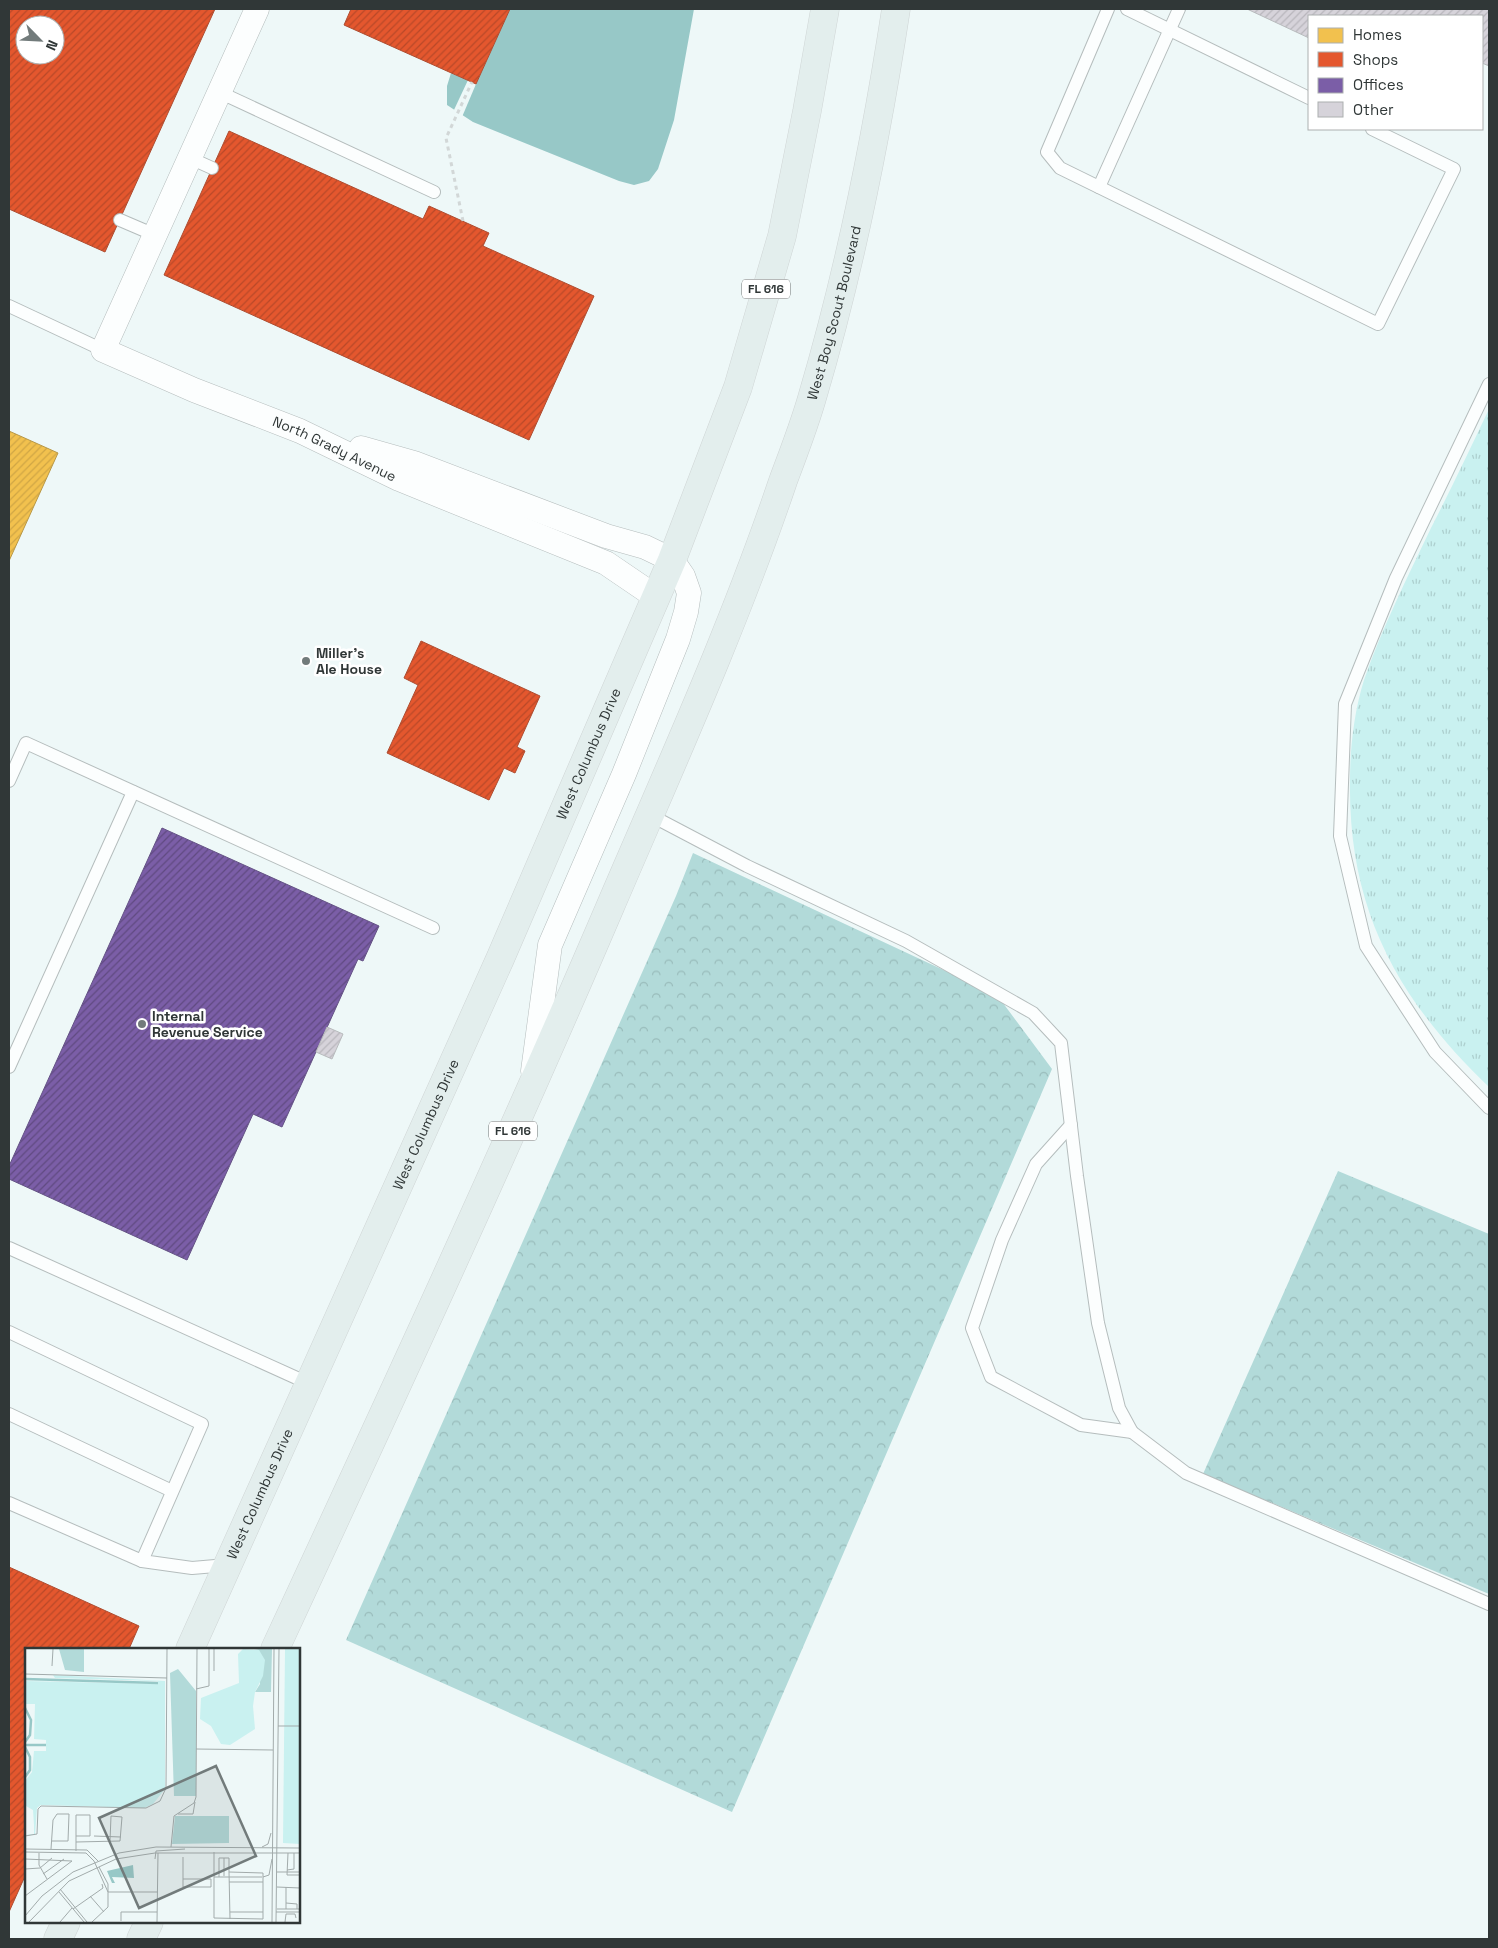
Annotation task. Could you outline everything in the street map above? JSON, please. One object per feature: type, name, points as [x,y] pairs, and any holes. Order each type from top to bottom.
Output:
[{"type":"main road","name":"FL 616","points":[[656,597],[738,387],[782,236],[825,9]]},
{"type":"main road","name":"West Boy Scout Boulevard","points":[[650,814],[737,607],[772,516],[811,401],[856,232],[896,9]]},
{"type":"main road","name":"West Columbus Drive","points":[[190,1648],[526,900],[656,597]]},
{"type":"main road","name":"FL 616","points":[[275,1648],[530,1095],[650,814]]},
{"type":"main road","points":[[58,1939],[66,1923]]},
{"type":"main road","points":[[141,1939],[149,1923]]},
{"type":"street","points":[[103,350],[257,9]]},
{"type":"street","name":"North Grady Avenue","points":[[103,350],[194,390],[300,431],[399,479],[606,563],[656,597]]},
{"type":"street","points":[[300,431],[414,463],[606,536],[645,547],[672,560],[683,576],[689,593],[686,612],[678,639],[624,774],[550,945],[530,1095]]},
{"type":"lane","points":[[1108,9],[1047,152],[1060,168],[1378,324],[1454,169],[1374,130]]},
{"type":"lane","points":[[1127,9],[1308,98]]},
{"type":"lane","points":[[1099,187],[1178,9]]},
{"type":"lane","points":[[219,92],[434,192]]},
{"type":"lane","points":[[190,158],[212,168]]},
{"type":"lane","points":[[120,220],[155,235]]},
{"type":"lane","name":"North Grady Avenue","points":[[9,306],[103,350]]},
{"type":"lane","points":[[1489,384],[1396,578],[1345,704],[1340,836],[1366,946],[1435,1052],[1489,1108]]},
{"type":"lane","points":[[9,781],[26,743],[433,928]]},
{"type":"lane","points":[[9,1067],[134,792]]},
{"type":"lane","points":[[650,814],[747,866],[906,941],[1033,1013],[1061,1043],[1076,1176],[1098,1323],[1119,1408],[1132,1432],[1186,1473],[1489,1604]]},
{"type":"lane","points":[[1071,1125],[1036,1164],[1002,1240],[972,1328],[990,1377],[1081,1425],[1132,1432]]},
{"type":"lane","points":[[9,1248],[310,1384]]},
{"type":"lane","points":[[9,1332],[202,1424],[142,1561]]},
{"type":"lane","points":[[9,1414],[172,1490]]},
{"type":"lane","points":[[9,1503],[142,1561],[192,1568],[229,1565]]},
{"type":"path","points":[[463,222],[446,138],[472,82]]},
{"type":"green space","points":[[1489,409],[1489,1087],[1429,1021],[1405,986],[1385,950],[1369,912],[1358,871],[1352,828],[1350,781],[1355,717],[1364,680],[1371,661],[1404,584]]},
{"type":"green space","points":[[693,853],[997,995],[1052,1069],[732,1812],[346,1640],[676,896]]},
{"type":"green space","points":[[1338,1171],[1489,1234],[1489,1594],[1203,1474]]},
{"type":"shaded area","points":[[510,9],[694,9],[674,120],[658,169],[649,181],[634,185],[619,181],[473,122],[447,105],[447,86],[451,73],[476,84]]},
{"type":"pier","points":[[468,80],[476,84],[462,117],[453,112]]},
{"type":"building: Homes","points":[[9,431],[58,453],[9,561]]},
{"type":"building: Shops","points":[[9,9],[215,9],[105,252],[9,209]]},
{"type":"building: Shops","points":[[351,9],[510,9],[476,84],[344,25]]},
{"type":"building: Shops","points":[[229,131],[423,219],[429,206],[489,233],[483,246],[594,296],[529,440],[164,275]]},
{"type":"building: Shops","points":[[421,641],[540,696],[517,747],[525,751],[515,773],[504,768],[489,800],[387,753],[418,685],[404,678]]},
{"type":"building: Shops","points":[[9,1567],[139,1626],[129,1648],[25,1648],[25,1876],[9,1912]]},
{"type":"building: Offices","points":[[162,828],[379,926],[363,961],[358,959],[282,1127],[253,1114],[187,1260],[9,1179],[9,1166]]},
{"type":"building: Other","points":[[1247,9],[1489,9],[1489,66],[1483,63],[1483,15],[1308,15],[1308,38]]},
{"type":"building: Other","points":[[327,1027],[343,1034],[332,1059],[316,1052]]},
{"type":"place","name":"Miller's Ale House","points":[[306,661]]},
{"type":"place","name":"Internal Revenue Service","points":[[142,1024]]}]
